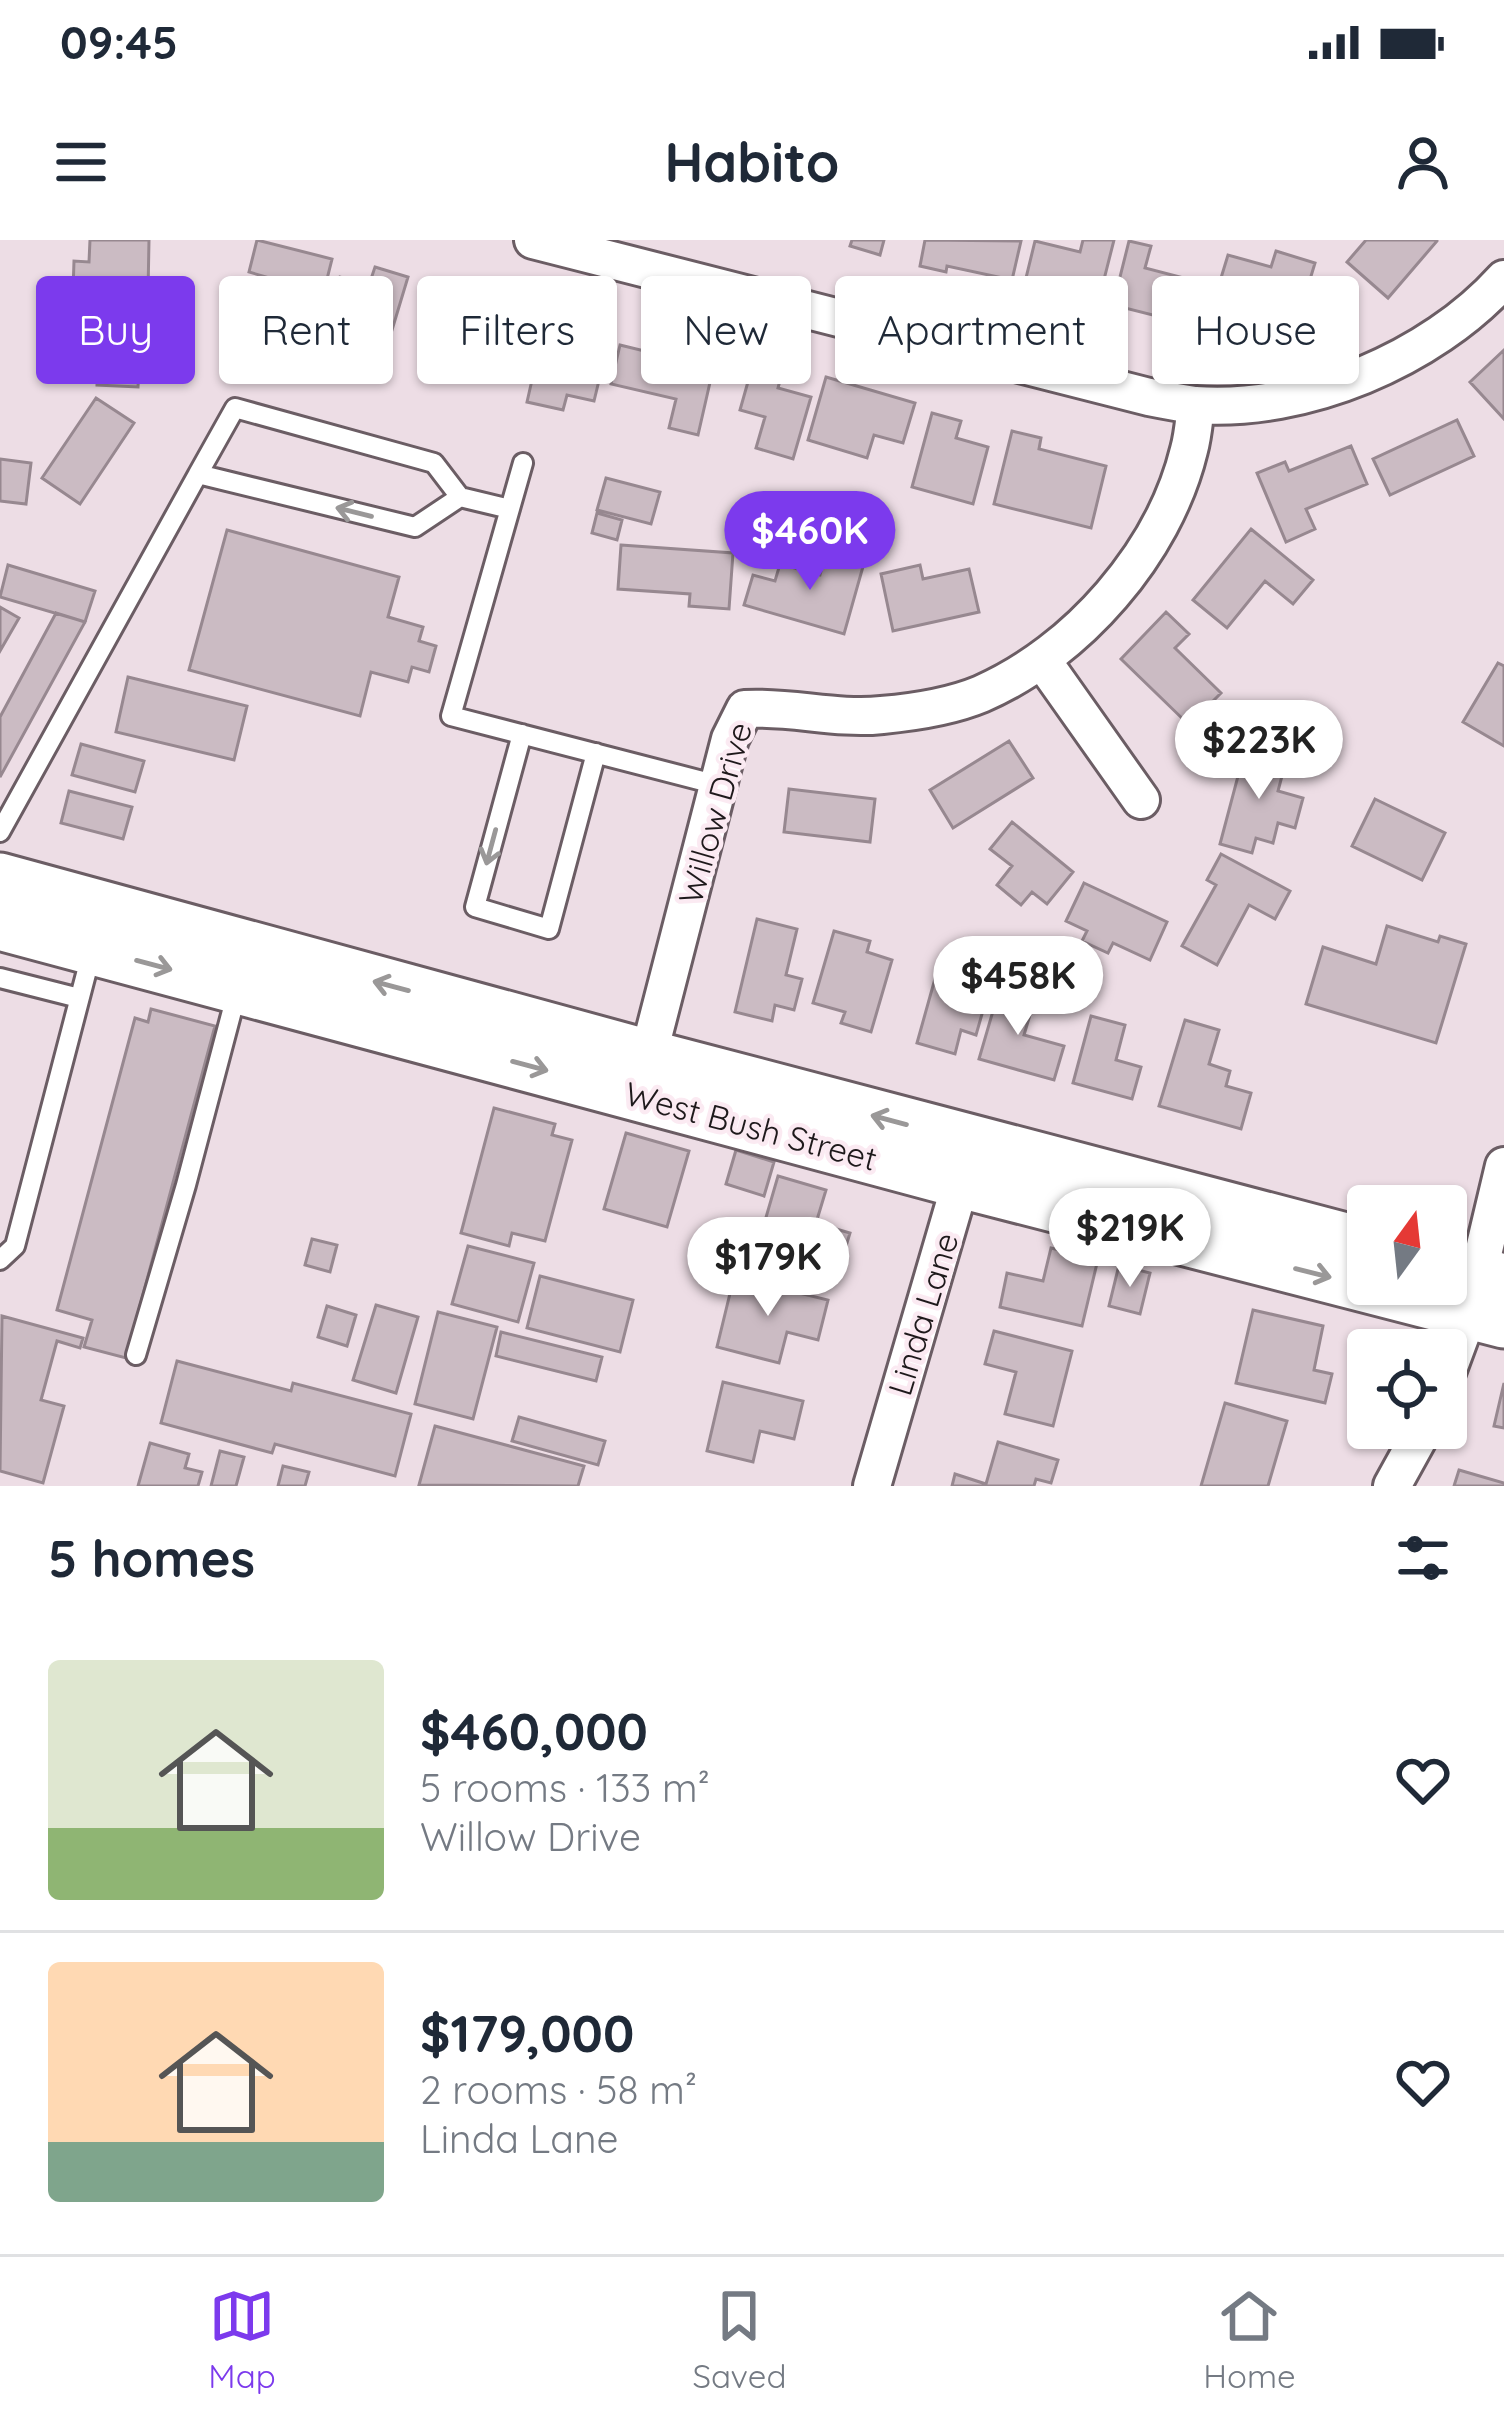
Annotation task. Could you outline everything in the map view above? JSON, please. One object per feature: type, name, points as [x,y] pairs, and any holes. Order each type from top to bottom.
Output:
[{"type":"main road","name":"West Bush Street","points":[[0,879],[97,928],[967,1162],[1480,1291]]},
{"type":"main road","name":"West Bush Street","points":[[0,924],[97,928]]},
{"type":"main road","name":"West Bush Street","points":[[967,1162],[1347,1241]]},
{"type":"street","points":[[533,240],[1149,398],[1196,405],[1273,401],[1399,360],[1442,334],[1504,279]]},
{"type":"street","name":"Willow Drive","points":[[644,1076],[730,739],[745,709],[778,707],[842,716],[915,710],[982,693],[1042,660],[1074,636],[1143,552],[1172,501],[1190,450],[1196,405]]},
{"type":"street","points":[[1042,660],[1141,800]]},
{"type":"street","name":"Linda Lane","points":[[872,1486],[967,1162]]},
{"type":"street","points":[[1465,1329],[1480,1291],[1504,1166]]},
{"type":"street","points":[[1392,1486],[1412,1449]]},
{"type":"lane","points":[[0,832],[235,409],[434,463],[460,496],[510,509]]},
{"type":"lane","points":[[523,464],[451,716],[718,785]]},
{"type":"lane","points":[[198,474],[415,526],[460,496]]},
{"type":"lane","points":[[522,734],[475,907],[549,929],[596,753]]},
{"type":"lane","points":[[0,1260],[15,1246],[97,928]]},
{"type":"lane","points":[[136,1355],[244,968]]},
{"type":"lane","points":[[0,978],[79,998]]},
{"type":"building","points":[[90,240],[149,240],[148,276],[74,276],[74,261],[89,262]]},
{"type":"building","points":[[257,240],[332,259],[328,276],[249,272]]},
{"type":"building","points":[[852,240],[884,240],[880,255],[850,246]]},
{"type":"building","points":[[925,240],[1021,241],[1013,276],[920,266]]},
{"type":"building","points":[[1083,240],[1114,240],[1105,276],[1026,276],[1035,241],[1080,252]]},
{"type":"building","points":[[1366,240],[1437,241],[1388,298],[1347,262]]},
{"type":"building","points":[[1129,241],[1151,246],[1145,268],[1176,276],[1152,276],[1152,315],[1128,309],[1128,276],[1120,276]]},
{"type":"building","points":[[1276,251],[1315,263],[1311,276],[1222,276],[1228,255],[1271,267]]},
{"type":"building","points":[[375,267],[408,277],[393,327],[393,276],[372,276]]},
{"type":"building","points":[[620,345],[641,350],[641,384],[710,384],[698,435],[669,428],[676,399],[611,384],[617,384]]},
{"type":"building","points":[[1504,350],[1504,419],[1470,382]]},
{"type":"building","points":[[826,377],[835,384],[915,403],[903,443],[874,435],[867,458],[808,440]]},
{"type":"building","points":[[531,384],[598,384],[594,401],[567,395],[563,410],[527,402]]},
{"type":"building","points":[[747,384],[779,384],[778,388],[811,397],[793,459],[756,448],[765,417],[740,410]]},
{"type":"building","points":[[96,398],[134,423],[80,504],[42,478]]},
{"type":"building","points":[[932,413],[961,421],[956,438],[988,447],[973,504],[912,487]]},
{"type":"building","points":[[1457,420],[1474,456],[1390,495],[1373,459]]},
{"type":"building","points":[[1012,431],[1041,438],[1039,449],[1106,466],[1091,528],[994,504]]},
{"type":"building","points":[[1351,446],[1367,484],[1306,509],[1315,529],[1286,542],[1257,473],[1285,462],[1289,471]]},
{"type":"building","points":[[0,459],[31,463],[26,504],[0,501]]},
{"type":"building","points":[[606,478],[660,492],[651,524],[597,510]]},
{"type":"building","points":[[597,513],[622,520],[617,540],[592,533]]},
{"type":"building","points":[[753,524],[824,539],[818,566],[747,551]]},
{"type":"building","points":[[1251,529],[1313,580],[1293,604],[1265,581],[1227,628],[1193,600]]},
{"type":"building","points":[[227,530],[399,577],[388,617],[423,627],[419,641],[436,646],[429,672],[412,667],[408,682],[371,672],[360,716],[189,670]]},
{"type":"building","points":[[621,545],[733,553],[729,609],[689,606],[690,594],[618,589]]},
{"type":"building","points":[[826,553],[864,563],[844,634],[744,605],[753,575],[775,581],[780,564],[820,575]]},
{"type":"building","points":[[8,565],[95,591],[85,622],[0,597]]},
{"type":"building","points":[[920,565],[923,579],[969,569],[979,612],[893,631],[881,574]]},
{"type":"building","points":[[0,607],[19,618],[0,651]]},
{"type":"building","points":[[1166,612],[1189,634],[1175,648],[1221,693],[1189,725],[1121,659]]},
{"type":"building","points":[[56,613],[85,622],[0,777],[0,717]]},
{"type":"building","points":[[1498,663],[1504,666],[1504,746],[1463,722]]},
{"type":"building","points":[[128,677],[247,706],[234,760],[116,732]]},
{"type":"building","points":[[1009,741],[1033,778],[953,828],[930,790]]},
{"type":"building","points":[[81,744],[144,761],[135,792],[72,775]]},
{"type":"building","points":[[1246,746],[1287,757],[1278,791],[1303,798],[1295,828],[1278,823],[1273,843],[1256,838],[1252,853],[1220,844]]},
{"type":"building","points":[[789,789],[875,799],[870,842],[784,832]]},
{"type":"building","points":[[69,791],[132,807],[123,839],[61,823]]},
{"type":"building","points":[[1375,799],[1445,833],[1422,880],[1352,846]]},
{"type":"building","points":[[1012,822],[1073,872],[1047,904],[1032,892],[1021,905],[997,885],[1012,866],[990,849]]},
{"type":"building","points":[[1221,854],[1290,891],[1275,919],[1249,905],[1217,965],[1182,946],[1216,885],[1207,880]]},
{"type":"building","points":[[1084,883],[1167,922],[1150,960],[1113,943],[1108,953],[1082,941],[1087,931],[1066,921]]},
{"type":"building","points":[[757,919],[797,929],[786,975],[802,979],[794,1010],[775,1005],[772,1021],[735,1012]]},
{"type":"building","points":[[1387,926],[1438,942],[1440,936],[1466,944],[1436,1043],[1306,1004],[1323,947],[1376,964]]},
{"type":"building","points":[[834,931],[870,941],[867,952],[892,960],[871,1032],[841,1023],[845,1012],[813,1003]]},
{"type":"building","points":[[965,964],[994,972],[976,1035],[961,1030],[955,1054],[917,1043],[936,975],[960,981]]},
{"type":"building","points":[[1000,987],[1035,998],[1024,1035],[1064,1046],[1054,1080],[979,1059]]},
{"type":"building","points":[[151,1009],[215,1026],[126,1358],[84,1347],[92,1320],[57,1310],[135,1018],[148,1022]]},
{"type":"building","points":[[1091,1016],[1125,1025],[1116,1060],[1141,1067],[1132,1099],[1073,1083]]},
{"type":"building","points":[[1185,1020],[1219,1030],[1209,1064],[1230,1071],[1226,1086],[1251,1093],[1241,1129],[1159,1106]]},
{"type":"building","points":[[494,1108],[555,1124],[552,1135],[572,1140],[545,1241],[512,1233],[509,1246],[461,1233]]},
{"type":"building","points":[[626,1133],[689,1151],[667,1227],[604,1209]]},
{"type":"building","points":[[736,1150],[774,1162],[764,1196],[726,1184]]},
{"type":"building","points":[[778,1176],[826,1190],[816,1223],[850,1233],[839,1269],[758,1245]]},
{"type":"building","points":[[312,1239],[337,1245],[330,1272],[305,1265]]},
{"type":"building","points":[[468,1246],[534,1263],[518,1322],[452,1304]]},
{"type":"building","points":[[1051,1248],[1098,1259],[1082,1326],[1000,1307],[1007,1273],[1043,1281]]},
{"type":"building","points":[[1119,1265],[1150,1273],[1140,1314],[1109,1306]]},
{"type":"building","points":[[540,1276],[633,1300],[620,1352],[527,1328]]},
{"type":"building","points":[[734,1277],[828,1300],[818,1340],[787,1332],[779,1363],[717,1347]]},
{"type":"building","points":[[376,1305],[418,1317],[396,1393],[353,1380]]},
{"type":"building","points":[[327,1306],[356,1315],[347,1346],[318,1337]]},
{"type":"building","points":[[1253,1310],[1323,1326],[1314,1370],[1332,1374],[1325,1403],[1236,1383]]},
{"type":"building","points":[[438,1312],[497,1327],[473,1419],[415,1404]]},
{"type":"building","points":[[2,1316],[83,1338],[80,1348],[57,1341],[41,1400],[64,1406],[43,1483],[0,1471]]},
{"type":"building","points":[[994,1331],[1072,1351],[1053,1426],[1005,1414],[1016,1372],[985,1364]]},
{"type":"building","points":[[501,1332],[602,1357],[596,1381],[496,1356]]},
{"type":"building","points":[[177,1361],[291,1391],[293,1383],[411,1414],[395,1476],[275,1444],[272,1453],[161,1423]]},
{"type":"building","points":[[723,1382],[803,1401],[794,1439],[760,1431],[753,1462],[707,1451]]},
{"type":"building","points":[[1504,1383],[1504,1428],[1494,1426]]},
{"type":"building","points":[[1225,1403],[1287,1421],[1268,1486],[1201,1486]]},
{"type":"building","points":[[519,1417],[605,1441],[598,1465],[512,1441]]},
{"type":"building","points":[[435,1426],[584,1466],[578,1486],[419,1485]]},
{"type":"building","points":[[998,1442],[1058,1460],[1051,1483],[1036,1479],[1034,1486],[952,1486],[955,1474],[986,1484]]},
{"type":"building","points":[[150,1443],[189,1454],[185,1468],[202,1472],[198,1486],[138,1486]]},
{"type":"building","points":[[220,1451],[244,1457],[236,1486],[211,1486]]},
{"type":"building","points":[[283,1466],[309,1472],[305,1486],[278,1486]]},
{"type":"building","points":[[1459,1470],[1504,1483],[1504,1486],[1454,1486]]}]
